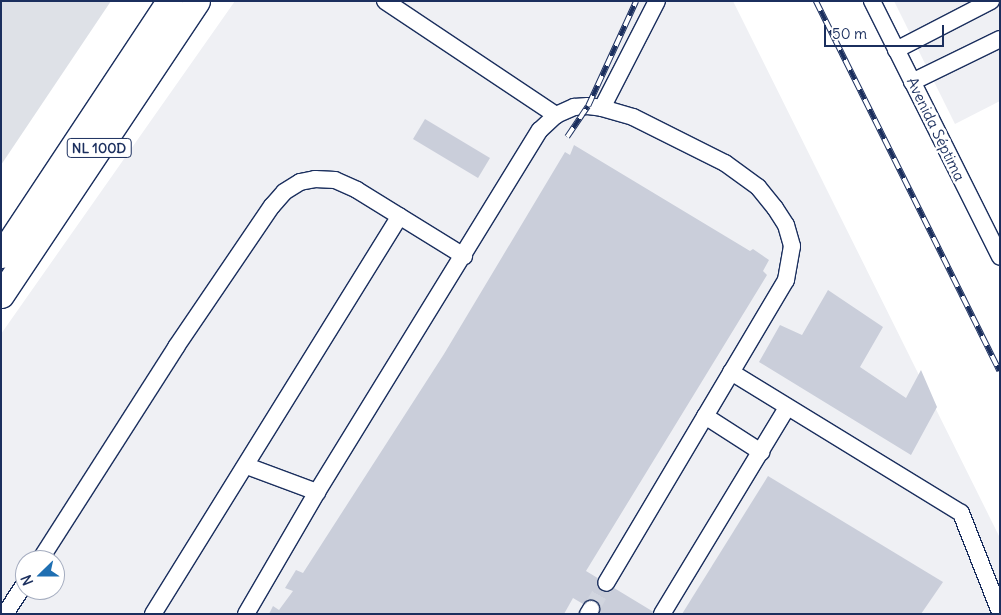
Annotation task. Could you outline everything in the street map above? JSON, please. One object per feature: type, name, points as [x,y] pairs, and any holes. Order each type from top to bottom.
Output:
[{"type":"highway","name":"NL 100D","points":[[1,255],[169,1]]},
{"type":"highway","name":"NL 100D","points":[[1,295],[197,1]]},
{"type":"street","points":[[385,1],[556,115]]},
{"type":"street","points":[[602,108],[657,1]]},
{"type":"street","name":"Avenida Séptima","points":[[872,1],[1000,257]]},
{"type":"street","points":[[896,50],[963,8],[991,1]]},
{"type":"street","points":[[912,82],[1000,39]]},
{"type":"street","points":[[246,614],[317,492],[540,130],[556,115],[574,107],[602,108],[633,117],[724,163],[758,187],[786,225],[792,246],[786,280],[606,583]]},
{"type":"street","points":[[46,550],[176,347],[272,206],[284,192],[300,182],[315,179],[334,180],[357,190],[464,256]]},
{"type":"street","points":[[153,614],[247,466],[400,216]]},
{"type":"street","points":[[731,372],[787,408],[962,513],[1000,612]]},
{"type":"street","points":[[662,614],[787,408]]},
{"type":"street","points":[[704,416],[761,452]]},
{"type":"street","points":[[247,466],[317,492]]},
{"type":"street","points":[[5,614],[15,598]]},
{"type":"shaded area","points":[[1,1],[111,1],[1,165]]},
{"type":"shaded area","points":[[235,1],[733,1],[1000,538],[1000,614],[1,614],[1,334]]},
{"type":"shaded area","points":[[894,1],[1000,1],[1000,101],[955,124]]},
{"type":"building","points":[[425,119],[490,158],[478,178],[413,139]]},
{"type":"building","points":[[574,145],[750,251],[753,249],[769,260],[763,271],[767,275],[586,571],[657,614],[600,614],[573,598],[564,614],[269,614],[273,606],[279,610],[293,591],[285,588],[296,570],[303,573],[444,354],[565,152],[570,155]]},
{"type":"building","points":[[828,290],[883,327],[860,367],[906,398],[921,370],[937,407],[911,455],[759,362],[780,325],[802,335]]},
{"type":"building","points":[[768,476],[943,582],[921,614],[682,614]]},
{"type":"tunnel","points":[[591,609],[606,583]]},
{"type":"railway","points":[[567,137],[588,106],[636,1]]},
{"type":"railway","points":[[816,1],[1000,371]]}]
